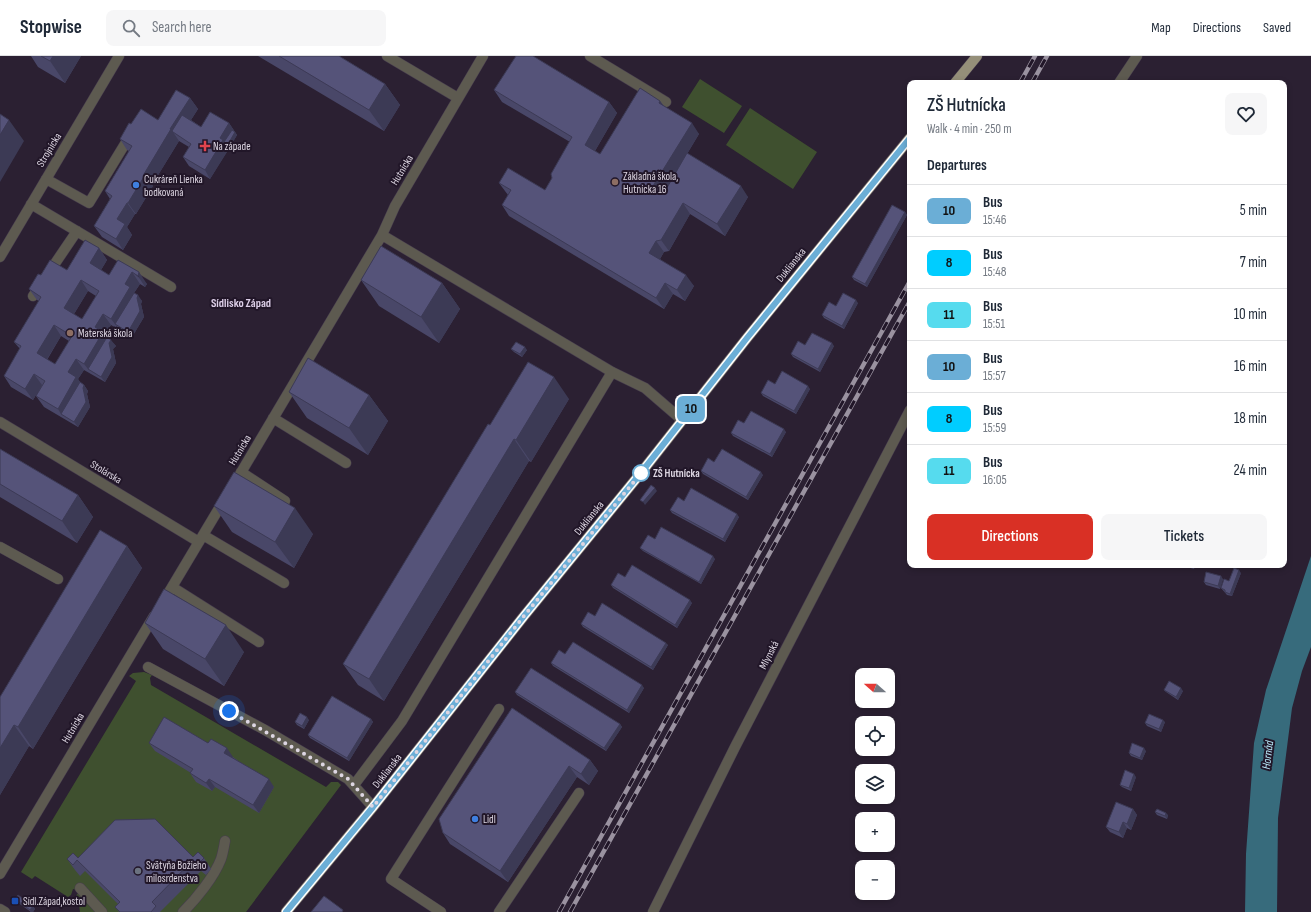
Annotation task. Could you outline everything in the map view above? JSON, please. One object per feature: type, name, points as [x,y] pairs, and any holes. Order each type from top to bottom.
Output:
[{"type":"main road","points":[[957,80],[977,56]]},
{"type":"main road","name":"Duklianska","points":[[286,912],[373,807],[682,420],[907,142]]},
{"type":"street","name":"Strojnícka","points":[[0,257],[119,56]]},
{"type":"street","points":[[387,56],[458,98]]},
{"type":"street","name":"Hutnícka","points":[[0,874],[382,235],[394,206],[483,56]]},
{"type":"street","points":[[590,56],[666,102]]},
{"type":"street","points":[[1121,80],[1137,56]]},
{"type":"street","points":[[46,179],[89,203],[136,125]]},
{"type":"street","points":[[31,204],[171,286]]},
{"type":"street","points":[[32,296],[77,231]]},
{"type":"street","points":[[382,235],[612,372],[645,388],[682,420]]},
{"type":"street","name":"Duklianska","points":[[354,785],[402,721],[612,372]]},
{"type":"street","name":"Mlynská","points":[[653,912],[735,747],[907,416]]},
{"type":"street","points":[[273,418],[346,463]]},
{"type":"street","name":"Stolárska","points":[[0,422],[201,539],[284,582]]},
{"type":"street","points":[[241,472],[285,501]]},
{"type":"street","points":[[0,547],[58,579]]},
{"type":"street","points":[[172,587],[259,642]]},
{"type":"street","points":[[148,667],[271,734],[348,779],[373,807]]},
{"type":"street","points":[[440,912],[391,879],[499,709]]},
{"type":"street","points":[[500,912],[579,793]]},
{"type":"street","points":[[183,912],[194,900],[213,873],[220,859],[225,841]]},
{"type":"street","points":[[80,888],[102,912]]},
{"type":"street","points":[[0,909],[5,912]]},
{"type":"green space","points":[[700,79],[742,106],[724,133],[682,107]]},
{"type":"green space","points":[[750,108],[817,152],[793,189],[726,145]]},
{"type":"green space","points":[[144,672],[152,675],[150,678],[151,685],[326,787],[331,782],[338,782],[341,785],[246,912],[80,912],[79,905],[74,898],[80,891],[73,889],[71,895],[68,897],[35,876],[32,879],[21,872],[136,681],[129,676],[133,673]]},
{"type":"water","name":"Hornád","points":[[1311,556],[1311,647],[1302,671],[1292,708],[1278,818],[1277,912],[1245,912],[1246,854],[1254,743],[1266,690]]},
{"type":"building","points":[[41,56],[53,56],[50,61]]},
{"type":"building","points":[[279,56],[339,56],[385,84],[369,110]]},
{"type":"building","name":"Základná škola, Hutnícka 16","points":[[516,56],[533,56],[609,102],[585,145],[600,154],[640,88],[660,101],[659,103],[692,123],[653,186],[664,193],[687,153],[741,186],[717,224],[683,203],[661,240],[656,241],[649,253],[686,275],[677,290],[665,283],[656,298],[502,205],[511,190],[499,183],[508,168],[545,190],[552,178],[551,174],[572,137],[494,90]]},
{"type":"building","points":[[176,90],[190,98],[170,129],[144,174],[145,175],[117,219],[125,224],[116,239],[94,226],[112,196],[105,191],[132,146],[120,139],[129,123],[131,124],[141,109],[158,120]]},
{"type":"building","points":[[210,112],[229,123],[220,138],[223,140],[205,170],[183,157],[191,144],[172,131],[182,115],[201,127]]},
{"type":"building","points":[[0,114],[9,120],[0,135]]},
{"type":"building","points":[[232,130],[235,132],[227,146],[224,142]]},
{"type":"building","points":[[892,205],[905,212],[865,284],[852,277]]},
{"type":"building","name":"Materská škola","points":[[85,240],[99,248],[90,263],[109,275],[118,260],[139,272],[138,276],[132,272],[125,284],[130,287],[111,319],[103,314],[95,327],[103,332],[84,364],[76,359],[68,372],[76,377],[58,409],[36,396],[45,381],[34,374],[25,389],[4,376],[21,346],[14,342],[41,297],[29,289],[38,274],[41,275],[50,260],[67,270]],"holes":[[[81,280],[99,291],[82,319],[64,308]],[[54,325],[72,336],[55,364],[37,353]]]},
{"type":"building","points":[[381,246],[442,283],[421,317],[361,280]]},
{"type":"building","points":[[134,293],[138,295],[137,298],[140,311],[128,332],[115,324]]},
{"type":"building","points":[[843,293],[856,300],[842,326],[822,315],[829,302],[836,306]]},
{"type":"building","points":[[812,333],[832,343],[818,369],[791,354],[798,341],[805,345]]},
{"type":"building","points":[[107,337],[111,340],[109,343],[112,357],[101,377],[88,369]]},
{"type":"building","points":[[516,342],[525,347],[520,354],[511,349]]},
{"type":"building","points":[[308,358],[369,395],[349,428],[289,392]]},
{"type":"building","points":[[528,362],[554,377],[516,440],[514,439],[369,679],[343,664],[488,424],[490,425]]},
{"type":"building","points":[[782,371],[808,386],[794,411],[761,393],[768,380],[775,384]]},
{"type":"building","points":[[80,382],[84,385],[83,388],[86,402],[74,422],[61,414]]},
{"type":"building","points":[[751,411],[784,429],[770,454],[731,433],[738,420],[744,423]]},
{"type":"building","points":[[0,449],[78,495],[62,521],[0,484]]},
{"type":"building","points":[[722,449],[761,472],[746,497],[701,471],[708,458],[714,462]]},
{"type":"building","points":[[234,472],[295,508],[275,542],[214,506]]},
{"type":"building","points":[[651,485],[655,488],[643,502],[640,500]]},
{"type":"building","points":[[691,488],[737,514],[723,539],[670,510],[678,497],[684,501]]},
{"type":"building","points":[[661,527],[713,556],[699,582],[640,548],[648,535],[655,539]]},
{"type":"building","points":[[100,530],[127,546],[18,727],[14,725],[0,748],[0,697]]},
{"type":"building","points":[[632,565],[690,600],[675,625],[611,585],[618,573],[625,577]]},
{"type":"building","points":[[1234,568],[1239,570],[1230,594],[1221,588],[1224,579],[1229,581]]},
{"type":"building","points":[[1206,572],[1221,576],[1218,586],[1204,582]]},
{"type":"building","points":[[164,589],[226,625],[205,659],[145,623]]},
{"type":"building","points":[[602,603],[666,643],[651,667],[581,624],[588,612],[595,616]]},
{"type":"building","points":[[573,642],[642,685],[627,710],[551,663],[559,650],[565,654]]},
{"type":"building","points":[[531,668],[620,724],[604,748],[515,692]]},
{"type":"building","points":[[1169,681],[1181,688],[1176,697],[1164,690]]},
{"type":"building","points":[[332,696],[371,719],[347,758],[308,735]]},
{"type":"building","points":[[512,708],[590,760],[581,774],[569,766],[500,871],[443,833],[439,819]]},
{"type":"building","points":[[300,713],[307,717],[302,726],[295,722]]},
{"type":"building","points":[[1149,714],[1163,720],[1159,729],[1145,723]]},
{"type":"building","points":[[164,717],[208,743],[211,739],[227,748],[224,753],[269,779],[253,805],[209,779],[206,783],[190,773],[193,769],[149,743]]},
{"type":"building","points":[[1132,743],[1144,748],[1140,758],[1129,753]]},
{"type":"building","points":[[1125,770],[1134,774],[1129,788],[1120,785]]},
{"type":"building","points":[[1116,802],[1133,809],[1127,824],[1123,822],[1119,832],[1106,827]]},
{"type":"building","points":[[1157,809],[1166,813],[1165,816],[1155,812]]},
{"type":"building","name":"Svätyňa Božieho milosrdenstva","points":[[155,819],[193,857],[198,852],[204,858],[198,864],[193,860],[152,902],[156,906],[151,912],[120,912],[115,907],[120,902],[77,860],[73,865],[67,859],[73,853],[78,858],[115,820]]},
{"type":"building","points":[[18,895],[33,906],[30,910],[15,899]]},
{"type":"building","points":[[324,896],[343,910],[342,912],[311,912]]},
{"type":"railway","points":[[1022,80],[1035,56]]},
{"type":"railway","points":[[1034,80],[1047,56]]},
{"type":"railway","points":[[559,912],[907,286]]},
{"type":"railway","points":[[570,912],[907,306]]},
{"type":"bus line","name":"10","points":[[286,912],[373,807],[747,338],[907,142]]},
{"type":"place","name":"Na západe","points":[[205,146]]},
{"type":"place","name":"Základná škola, Hutnícka 16","points":[[615,182]]},
{"type":"place","name":"Cukráreň Lienka bodkovaná","points":[[136,185]]},
{"type":"place","name":"Materská škola","points":[[70,333]]},
{"type":"place","name":"ZŠ Hutnícka","points":[[641,473]]},
{"type":"place","name":"Lidl","points":[[475,819]]},
{"type":"place","name":"Svätyňa Božieho milosrdenstva","points":[[138,871]]},
{"type":"place","name":"Sídl.Západ,kostol","points":[[15,901]]},
{"type":"district","name":"Sídlisko Západ","points":[[241,303]]},
{"type":"route","points":[[229,711],[265,730],[348,779],[373,807],[524,616],[641,473]]}]
